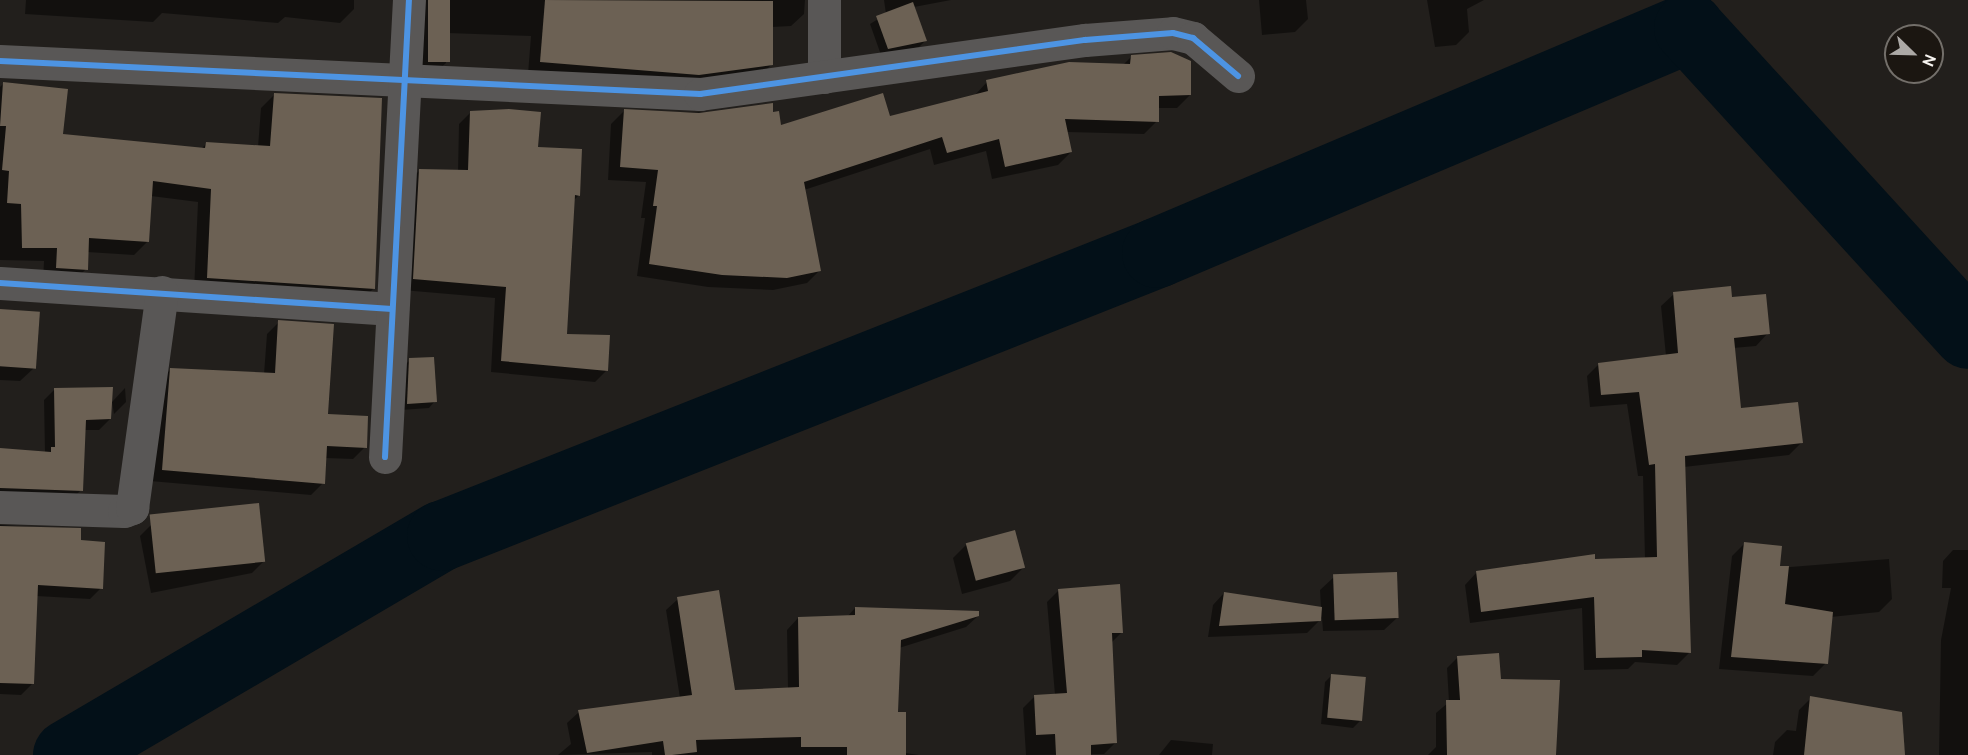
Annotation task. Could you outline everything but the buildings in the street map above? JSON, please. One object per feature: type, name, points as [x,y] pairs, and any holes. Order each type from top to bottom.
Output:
[{"type":"street","points":[[385,457],[409,0]]},
{"type":"street","points":[[824,0],[825,77]]},
{"type":"street","points":[[0,61],[405,82],[699,94],[1085,40],[1173,33],[1193,38],[1238,76]]},
{"type":"street","points":[[0,283],[392,309]]},
{"type":"street","points":[[0,507],[124,511],[132,508],[162,292]]},
{"type":"waterway","points":[[68,755],[442,536],[1157,253],[1689,28],[1968,334]]},
{"type":"cycle path","points":[[385,457],[409,0]]},
{"type":"cycle path","points":[[0,61],[700,94],[1085,40],[1173,33],[1193,38],[1238,76]]},
{"type":"cycle path","points":[[0,283],[392,309]]}]
